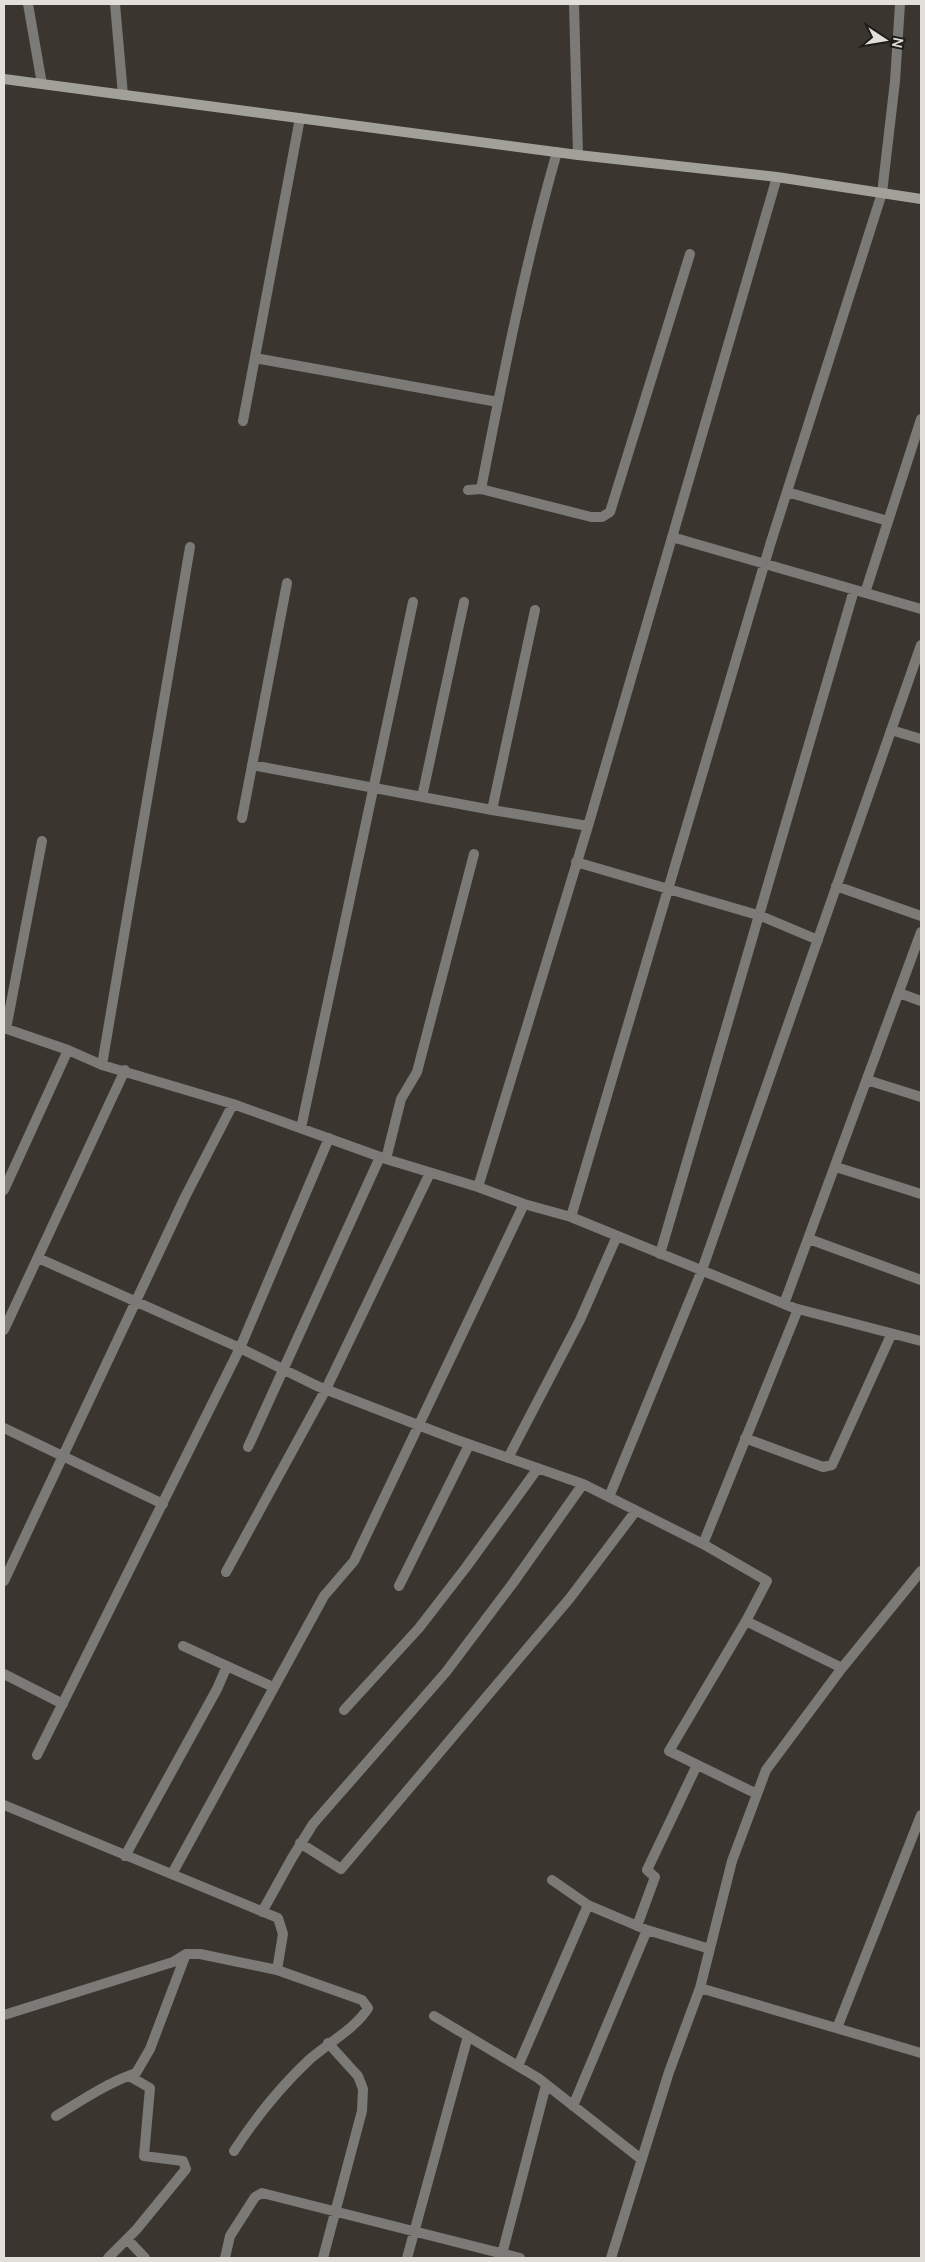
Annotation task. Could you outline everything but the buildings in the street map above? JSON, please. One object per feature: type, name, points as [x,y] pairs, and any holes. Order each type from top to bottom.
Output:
[{"type":"street","points":[[28,4],[42,84]]},
{"type":"street","points":[[116,4],[123,95]]},
{"type":"street","points":[[574,4],[578,155]]},
{"type":"street","points":[[571,1217],[765,563],[882,193],[895,80],[900,4]]},
{"type":"street","points":[[4,79],[578,155],[777,177],[921,199]]},
{"type":"street","points":[[244,421],[300,118]]},
{"type":"street","points":[[481,489],[498,402],[546,190],[557,152]]},
{"type":"street","points":[[478,1187],[588,826],[777,177]]},
{"type":"street","points":[[468,490],[481,489],[591,517],[602,517],[610,512],[690,254]]},
{"type":"street","points":[[255,358],[498,402]]},
{"type":"street","points":[[865,593],[921,419]]},
{"type":"street","points":[[787,492],[888,521]]},
{"type":"street","points":[[672,537],[921,609]]},
{"type":"street","points":[[102,1065],[190,547]]},
{"type":"street","points":[[242,818],[287,583]]},
{"type":"street","points":[[660,1254],[854,590]]},
{"type":"street","points":[[301,1128],[413,602]]},
{"type":"street","points":[[422,797],[464,602]]},
{"type":"street","points":[[492,810],[535,610]]},
{"type":"street","points":[[609,1497],[702,1270],[921,645]]},
{"type":"street","points":[[891,730],[921,739]]},
{"type":"street","points":[[252,766],[588,826]]},
{"type":"street","points":[[42,841],[5,1029],[68,1050],[102,1065],[125,1070],[233,1104],[383,1158],[478,1187],[524,1204],[571,1217],[798,1309],[891,1335],[921,1341]]},
{"type":"street","points":[[248,1447],[383,1158],[401,1099],[417,1072],[474,854]]},
{"type":"street","points":[[576,862],[669,891],[760,916],[818,940]]},
{"type":"street","points":[[836,886],[921,916]]},
{"type":"street","points":[[784,1304],[921,932]]},
{"type":"street","points":[[899,993],[921,1001]]},
{"type":"street","points":[[4,1190],[68,1050]]},
{"type":"street","points":[[4,1330],[125,1070]]},
{"type":"street","points":[[867,1080],[921,1097]]},
{"type":"street","points":[[4,1581],[184,1197],[233,1104]]},
{"type":"street","points":[[37,1755],[240,1348],[330,1138]]},
{"type":"street","points":[[836,1167],[921,1194]]},
{"type":"street","points":[[226,1572],[326,1389],[430,1173]]},
{"type":"street","points":[[172,1874],[324,1596],[354,1561],[524,1204]]},
{"type":"street","points":[[508,1458],[580,1320],[617,1236]]},
{"type":"street","points":[[809,1239],[921,1280]]},
{"type":"street","points":[[38,1258],[240,1348],[326,1389],[469,1445],[583,1484],[634,1512],[702,1544],[767,1581],[746,1621],[669,1750],[757,1794]]},
{"type":"street","points":[[702,1544],[798,1309]]},
{"type":"street","points":[[745,1438],[823,1467],[832,1465],[891,1335]]},
{"type":"street","points":[[4,1428],[162,1504]]},
{"type":"street","points":[[399,1586],[469,1445]]},
{"type":"street","points":[[344,1710],[419,1628],[467,1566],[538,1468]]},
{"type":"street","points":[[262,1912],[313,1824],[446,1672],[583,1484]]},
{"type":"street","points":[[300,1844],[342,1869],[570,1598],[634,1512]]},
{"type":"street","points":[[611,2258],[640,2159],[700,1988],[732,1860],[766,1770],[842,1668],[921,1571]]},
{"type":"street","points":[[746,1621],[842,1668]]},
{"type":"street","points":[[183,1646],[273,1687]]},
{"type":"street","points":[[125,1856],[217,1689],[227,1666]]},
{"type":"street","points":[[4,1674],[63,1704]]},
{"type":"street","points":[[573,2106],[642,1928],[655,1877],[647,1870],[697,1765]]},
{"type":"street","points":[[4,1805],[278,1918],[283,1934],[277,1970]]},
{"type":"street","points":[[837,2028],[921,1815]]},
{"type":"street","points":[[552,1880],[588,1905],[642,1928],[710,1949]]},
{"type":"street","points":[[518,2066],[588,1905]]},
{"type":"street","points":[[56,2116],[87,2096],[136,2073],[150,2049],[186,1954]]},
{"type":"street","points":[[4,2015],[173,1962],[186,1954],[200,1954],[277,1970],[366,2003],[368,2008],[363,2016],[328,2043],[267,2102],[234,2151]]},
{"type":"street","points":[[700,1988],[921,2053]]},
{"type":"street","points":[[434,2016],[546,2085],[640,2159]]},
{"type":"street","points":[[407,2258],[468,2036]]},
{"type":"street","points":[[323,2258],[362,2110],[363,2089],[358,2076],[328,2043]]},
{"type":"street","points":[[108,2258],[127,2239],[186,2169],[183,2162],[144,2156],[150,2088],[129,2076]]},
{"type":"street","points":[[501,2256],[546,2085]]},
{"type":"street","points":[[225,2258],[230,2236],[258,2194],[262,2193],[501,2256],[520,2258]]},
{"type":"street","points":[[127,2239],[145,2258]]}]
